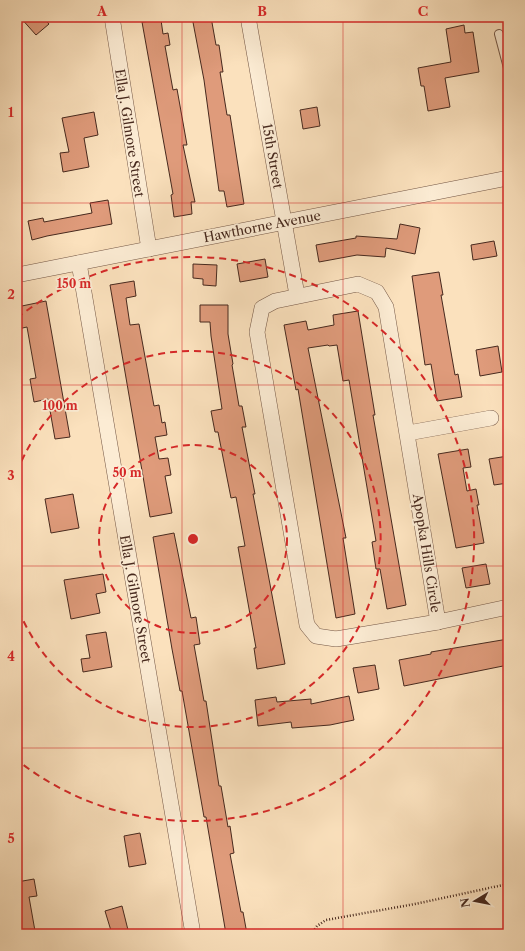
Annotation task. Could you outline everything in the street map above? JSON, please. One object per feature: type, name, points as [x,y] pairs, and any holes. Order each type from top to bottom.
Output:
[{"type":"street","name":"Ella J. Gilmore Street","points":[[112,17],[149,249]]},
{"type":"street","name":"15th Street","points":[[248,17],[297,295]]},
{"type":"street","name":"Hawthorne Avenue","points":[[17,275],[284,221],[508,178]]},
{"type":"street","name":"Ella J. Gilmore Street","points":[[79,263],[193,934]]},
{"type":"street","name":"Apopka Hills Circle","points":[[358,284],[377,292],[386,307],[408,433],[438,622],[336,639],[316,636],[307,625],[257,332],[262,308],[275,301],[297,295],[358,284]]},
{"type":"street","points":[[408,433],[491,418]]},
{"type":"street","points":[[438,622],[508,606]]},
{"type":"lane","points":[[499,34],[508,68]]},
{"type":"path","points":[[311,934],[317,926],[326,920],[415,904],[508,884]]},
{"type":"building","points":[[20,17],[43,17],[49,24],[36,35]]},
{"type":"building","points":[[192,17],[211,17],[216,45],[219,45],[223,72],[220,72],[227,115],[230,115],[244,204],[227,207],[224,191],[219,191],[204,80]]},
{"type":"building","points":[[161,20],[163,34],[168,33],[170,45],[165,46],[173,90],[177,89],[187,145],[183,145],[195,202],[191,202],[192,214],[174,217],[171,195],[173,194],[142,22]]},
{"type":"building","points":[[464,25],[465,33],[473,32],[479,72],[445,78],[450,107],[428,111],[424,86],[421,86],[418,68],[451,62],[446,29]]},
{"type":"building","points":[[317,107],[320,126],[303,129],[300,110]]},
{"type":"building","points":[[94,112],[98,135],[84,138],[89,167],[63,172],[60,153],[69,152],[62,118]]},
{"type":"building","points":[[108,200],[112,224],[32,240],[28,221],[43,218],[44,222],[92,213],[90,203]]},
{"type":"building","points":[[400,224],[420,228],[415,254],[386,248],[385,257],[357,255],[319,262],[316,245],[356,238],[356,236],[397,239]]},
{"type":"building","points":[[494,241],[497,256],[473,260],[471,245]]},
{"type":"building","points":[[265,259],[268,277],[240,282],[237,264]]},
{"type":"building","points":[[193,264],[217,265],[216,286],[203,285],[203,279],[193,278]]},
{"type":"building","points":[[439,272],[443,295],[441,295],[455,375],[458,374],[462,397],[437,401],[431,364],[425,365],[412,276]]},
{"type":"building","points":[[134,281],[136,296],[126,298],[130,325],[139,324],[154,406],[159,405],[162,423],[165,422],[167,435],[155,437],[159,459],[168,458],[171,475],[165,476],[172,513],[150,517],[110,285]]},
{"type":"building","points":[[46,301],[70,437],[55,439],[48,399],[34,402],[30,379],[36,378],[27,327],[18,329],[17,324],[17,307]]},
{"type":"building","points":[[200,305],[228,305],[228,334],[232,365],[239,406],[242,406],[246,427],[242,427],[285,664],[257,669],[254,648],[256,648],[238,547],[245,546],[236,497],[231,498],[218,432],[215,432],[211,411],[222,409],[210,322],[200,322]]},
{"type":"building","points":[[358,311],[375,415],[373,415],[406,605],[387,609],[380,569],[376,569],[372,542],[376,541],[349,380],[343,381],[337,345],[308,348],[346,538],[343,538],[355,614],[336,618],[298,389],[296,390],[284,325],[306,321],[308,330],[334,325],[333,315]]},
{"type":"building","points":[[498,346],[502,372],[480,376],[476,350]]},
{"type":"building","points":[[468,449],[471,467],[463,468],[467,491],[476,489],[479,505],[477,505],[484,543],[456,548],[438,454]]},
{"type":"building","points":[[508,456],[508,483],[494,485],[489,459]]},
{"type":"building","points":[[73,494],[79,528],[51,533],[45,499]]},
{"type":"building","points":[[174,533],[191,618],[196,617],[200,644],[194,645],[204,701],[206,701],[219,786],[221,786],[228,827],[230,826],[234,853],[230,854],[241,912],[243,912],[247,934],[226,934],[206,817],[204,817],[182,691],[180,691],[172,649],[153,537]]},
{"type":"building","points":[[486,564],[490,584],[466,588],[462,568]]},
{"type":"building","points":[[103,574],[106,592],[96,594],[100,613],[71,619],[64,580]]},
{"type":"building","points":[[106,632],[112,667],[83,672],[81,659],[90,658],[86,635]]},
{"type":"building","points":[[508,639],[508,665],[404,686],[399,660],[431,654],[431,652]]},
{"type":"building","points":[[375,665],[379,689],[358,693],[353,668]]},
{"type":"building","points":[[349,696],[354,720],[330,725],[292,728],[291,722],[258,726],[255,700],[276,697],[277,702],[311,699],[311,704]]},
{"type":"building","points":[[140,833],[146,864],[129,867],[124,836]]},
{"type":"building","points":[[34,879],[37,896],[29,897],[35,931],[17,934],[17,882]]},
{"type":"building","points":[[122,906],[129,934],[112,934],[105,911]]}]
